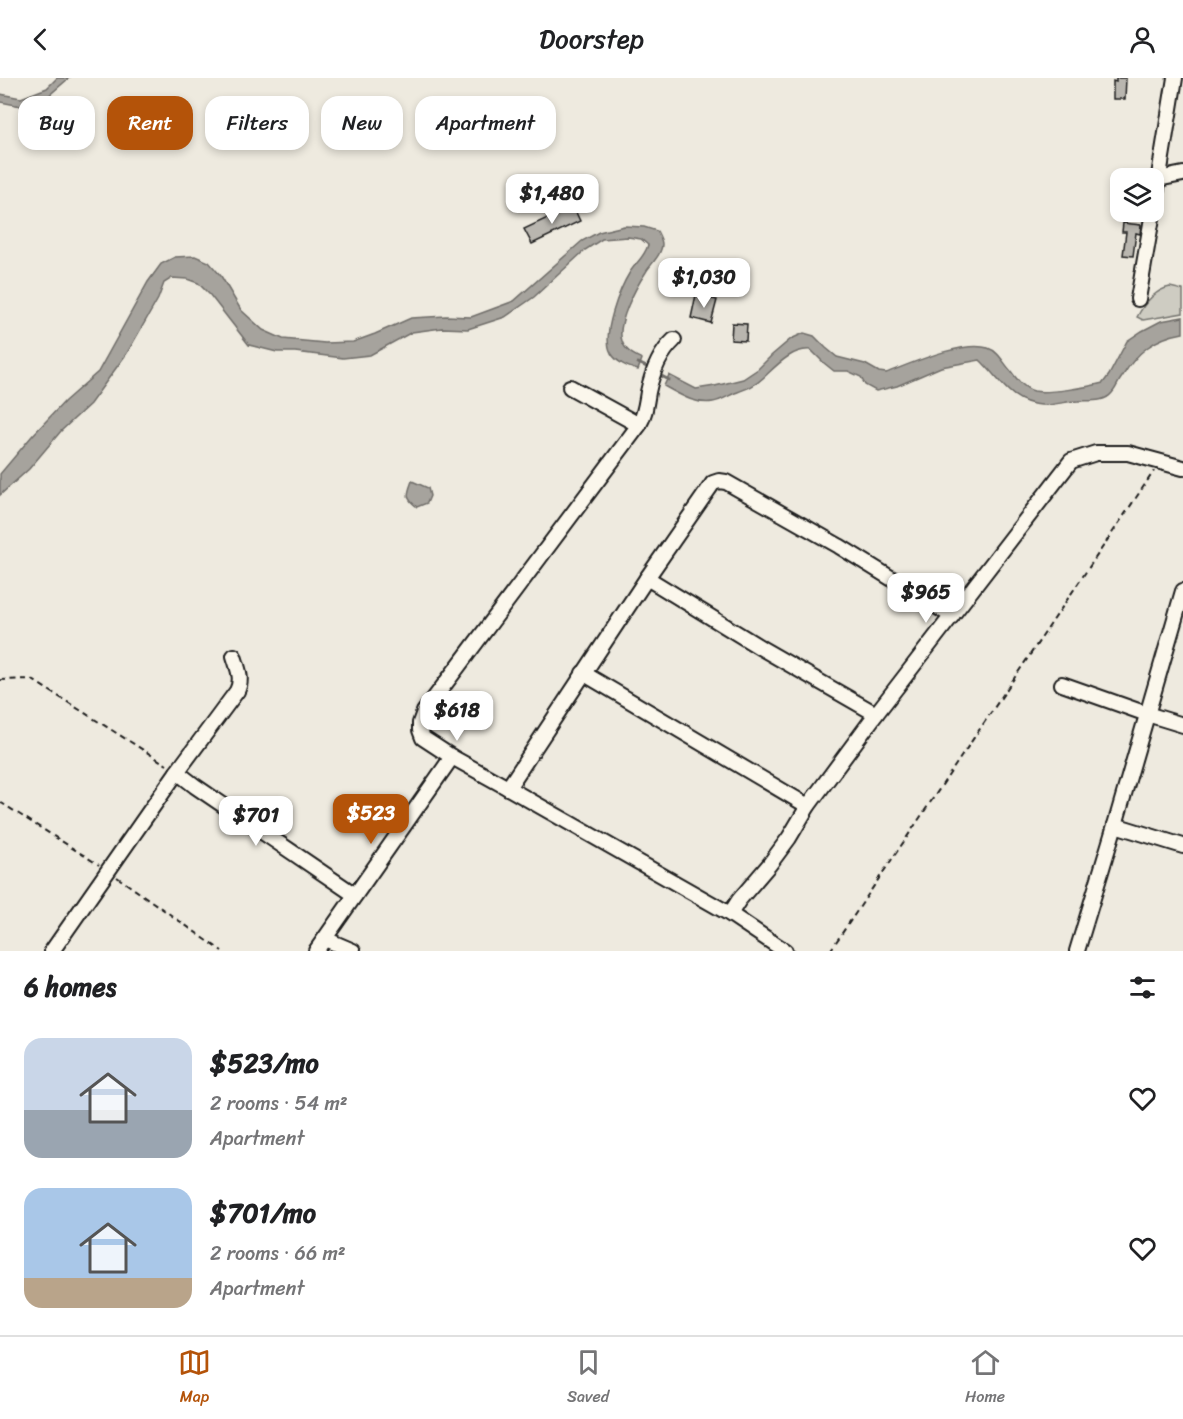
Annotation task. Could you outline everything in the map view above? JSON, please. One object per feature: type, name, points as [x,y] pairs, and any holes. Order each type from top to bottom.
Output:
[{"type":"street","points":[[1160,168],[1175,78]]},
{"type":"street","points":[[1164,178],[1183,174]]},
{"type":"street","points":[[1138,299],[1151,222]]},
{"type":"street","points":[[674,340],[665,347],[658,362],[651,381],[644,417],[639,425],[424,712],[420,730],[423,738],[452,757],[730,914],[785,951]]},
{"type":"street","points":[[570,387],[639,425]]},
{"type":"street","points":[[730,914],[789,838],[808,806],[876,714],[1071,461],[1096,453],[1128,453],[1183,468]]},
{"type":"street","points":[[508,788],[713,483],[723,481],[839,546],[952,616]]},
{"type":"street","points":[[647,578],[761,648],[876,714]]},
{"type":"street","points":[[1080,950],[1183,591]]},
{"type":"street","points":[[52,951],[177,772],[237,691],[241,683],[234,656]]},
{"type":"street","points":[[583,674],[808,806]]},
{"type":"street","points":[[1062,684],[1183,725]]},
{"type":"street","points":[[316,951],[452,757]]},
{"type":"street","points":[[177,772],[355,895]]},
{"type":"street","points":[[1115,825],[1183,846]]},
{"type":"street","points":[[325,939],[353,951]]},
{"type":"path","points":[[830,951],[1161,461]]},
{"type":"path","points":[[0,680],[31,679],[177,772]]},
{"type":"shaded area","points":[[57,78],[69,78],[48,96],[26,96],[47,88]]},
{"type":"shaded area","points":[[0,94],[18,97],[18,105],[0,102]]},
{"type":"shaded area","points":[[624,226],[644,227],[657,231],[662,242],[662,248],[632,296],[622,325],[623,344],[630,352],[642,359],[638,370],[623,364],[613,356],[608,335],[621,289],[648,245],[641,239],[628,237],[602,239],[585,250],[534,297],[505,317],[468,329],[442,328],[412,332],[370,355],[343,358],[277,352],[249,345],[198,283],[187,279],[172,278],[164,283],[158,299],[127,353],[90,404],[61,431],[29,469],[0,495],[0,474],[65,401],[98,372],[148,282],[161,264],[175,257],[195,256],[209,262],[221,276],[241,310],[263,330],[283,339],[325,343],[353,342],[411,318],[471,317],[514,301],[582,241],[599,232]]},
{"type":"shaded area","points":[[1170,287],[1183,290],[1183,313],[1143,320],[1137,317],[1150,298]]},
{"type":"shaded area","points":[[1183,317],[1183,333],[1163,338],[1140,353],[1112,393],[1096,400],[1046,405],[1021,400],[1006,389],[980,360],[941,367],[897,386],[876,391],[865,385],[861,377],[848,371],[834,371],[811,350],[791,355],[754,385],[716,401],[700,402],[664,386],[669,375],[696,389],[743,379],[758,369],[791,339],[804,333],[814,336],[837,357],[865,364],[879,372],[886,373],[951,350],[977,346],[988,348],[998,354],[1017,379],[1030,390],[1048,392],[1068,390],[1103,383],[1127,341],[1161,321]]},
{"type":"shaded area","points":[[412,481],[428,488],[430,496],[427,503],[417,507],[410,501],[408,493]]},
{"type":"building","points":[[1116,78],[1126,78],[1125,99],[1113,99],[1113,81],[1116,82]]},
{"type":"building","points":[[573,206],[580,221],[532,244],[524,229]]},
{"type":"building","points":[[1123,223],[1141,225],[1140,234],[1136,233],[1133,256],[1123,255],[1126,232],[1122,232]]},
{"type":"building","points":[[696,295],[717,300],[711,323],[691,318]]},
{"type":"building","points":[[732,323],[747,324],[746,341],[731,340]]},
{"type":"waterway","points":[[638,363],[651,369]]},
{"type":"waterway","points":[[656,373],[669,380]]}]
